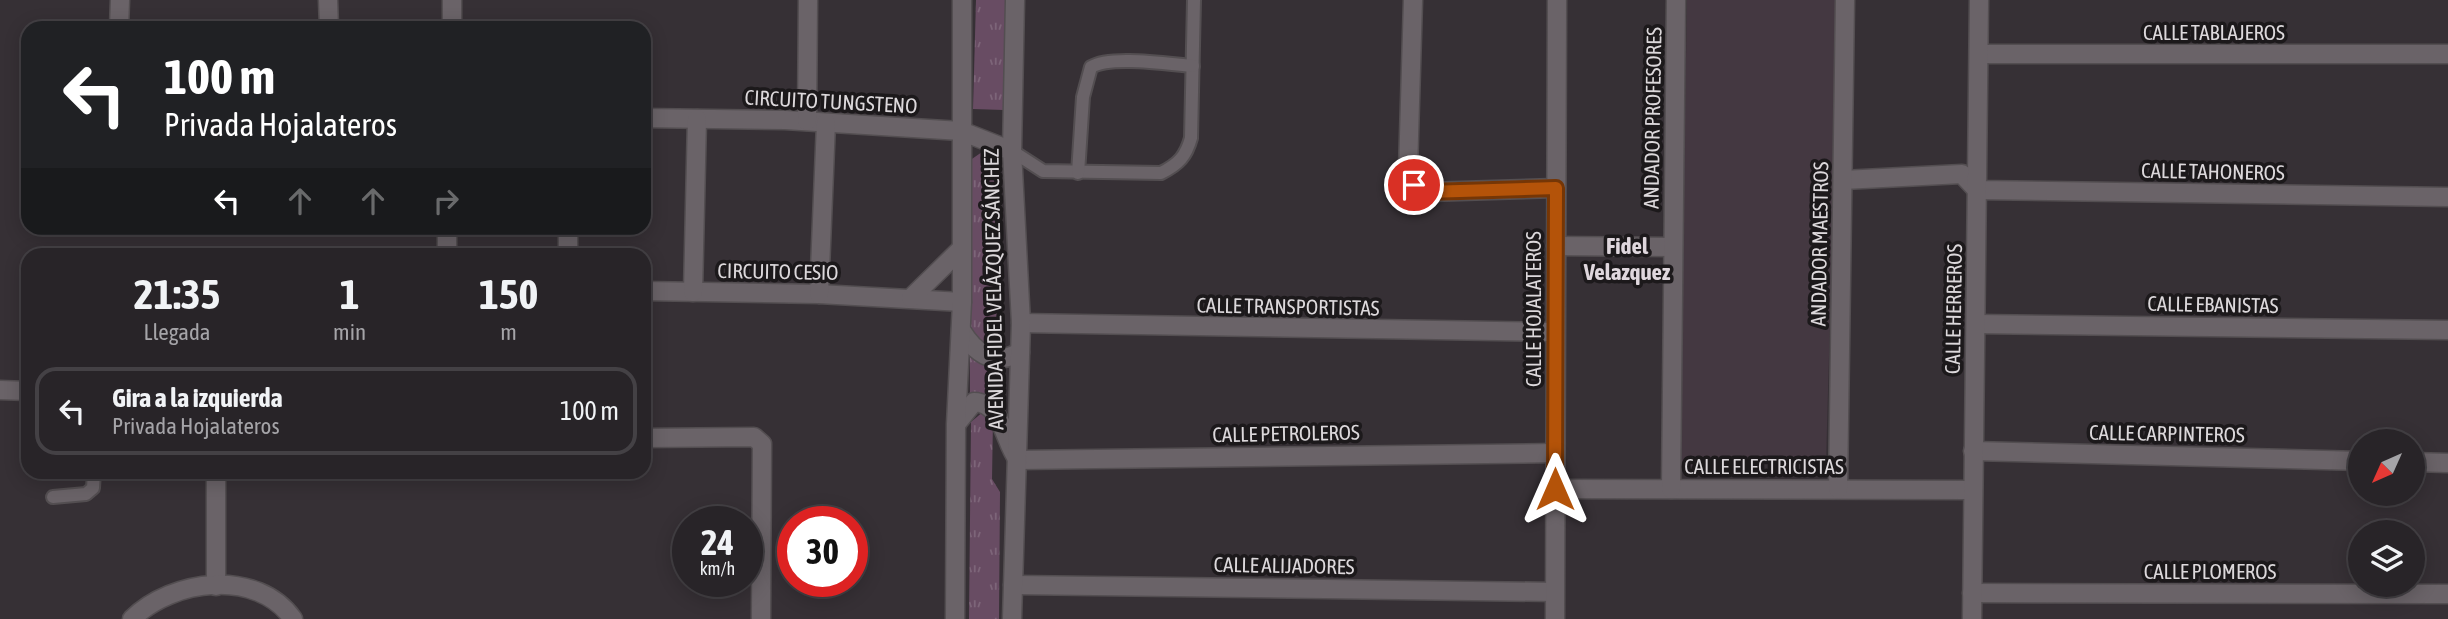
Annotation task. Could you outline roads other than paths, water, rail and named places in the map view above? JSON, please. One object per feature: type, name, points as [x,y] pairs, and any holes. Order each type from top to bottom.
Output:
[{"type":"street","points":[[119,21],[120,0]]},
{"type":"street","points":[[328,0],[329,21]]},
{"type":"street","points":[[452,21],[453,0]]},
{"type":"street","points":[[807,121],[808,0]]},
{"type":"street","name":"AVENIDA FIDEL VELÁZQUEZ SÁNCHEZ","points":[[956,619],[956,424],[962,302],[962,0]]},
{"type":"street","name":"AVENIDA FIDEL VELÁZQUEZ SÁNCHEZ","points":[[1012,619],[1021,323],[1012,151],[1015,0]]},
{"type":"street","points":[[1413,0],[1408,170],[1414,185],[1427,192],[1556,188]]},
{"type":"street","name":"CALLE HOJALATEROS","points":[[1555,619],[1557,0]]},
{"type":"street","name":"ANDADOR PROFESORES","points":[[1671,489],[1676,0]]},
{"type":"street","name":"ANDADOR MAESTROS","points":[[1838,489],[1845,0]]},
{"type":"street","name":"CALLE HERREROS","points":[[1972,619],[1979,0]]},
{"type":"street","name":"CALLE TABLAJEROS","points":[[1979,54],[2448,54]]},
{"type":"street","name":"CIRCUITO TUNGSTENO","points":[[651,118],[807,121],[961,131],[1012,151]]},
{"type":"street","points":[[693,292],[697,118]]},
{"type":"street","points":[[819,294],[826,123]]},
{"type":"street","points":[[1843,180],[1962,174],[1977,190]]},
{"type":"street","name":"CALLE TAHONEROS","points":[[1977,190],[2448,197]]},
{"type":"street","points":[[1556,246],[1673,247]]},
{"type":"street","points":[[911,298],[960,250]]},
{"type":"street","name":"CIRCUITO CESIO","points":[[651,291],[819,294],[962,302]]},
{"type":"street","name":"CALLE TRANSPORTISTAS","points":[[1021,323],[1555,332]]},
{"type":"street","name":"CALLE EBANISTAS","points":[[1977,324],[2448,330]]},
{"type":"street","points":[[961,330],[971,346],[987,357],[1004,360],[1020,352]]},
{"type":"street","points":[[0,390],[21,390]]},
{"type":"street","points":[[956,424],[966,407],[974,402],[991,407],[997,414],[1008,446],[1018,460]]},
{"type":"street","points":[[651,438],[754,437],[762,444],[761,619]]},
{"type":"street","name":"CALLE CARPINTEROS","points":[[1973,451],[2348,461]]},
{"type":"street","name":"CALLE PETROLEROS","points":[[1018,460],[1555,453]]},
{"type":"street","points":[[2426,462],[2448,463]]},
{"type":"street","points":[[216,479],[216,586]]},
{"type":"street","name":"CALLE ELECTRICISTAS","points":[[1555,489],[1972,490]]},
{"type":"street","name":"CALLE ALIJADORES","points":[[1013,584],[1554,592]]},
{"type":"street","points":[[132,619],[150,604],[174,592],[198,586],[239,587],[270,595],[293,619]]},
{"type":"street","name":"CALLE PLOMEROS","points":[[1972,593],[2448,594]]},
{"type":"lane","points":[[1012,151],[1043,171],[1161,173],[1176,166],[1187,153],[1191,138],[1194,0]]},
{"type":"lane","points":[[1078,173],[1083,97],[1091,67],[1098,63],[1128,62],[1192,66]]},
{"type":"lane","points":[[53,498],[86,494],[93,488],[94,479]]},
{"type":"district","name":"Fidel Velazquez","points":[[1627,259]]}]
